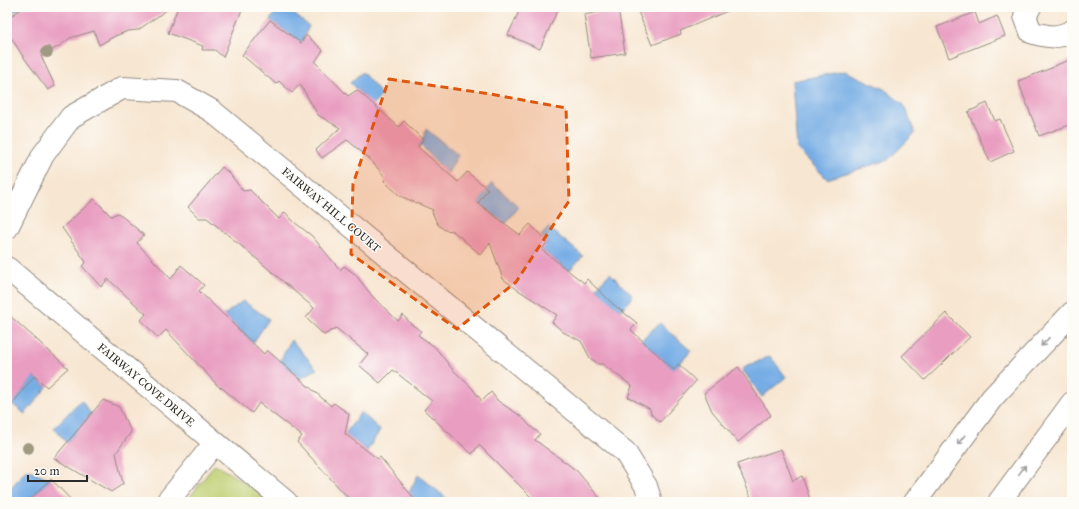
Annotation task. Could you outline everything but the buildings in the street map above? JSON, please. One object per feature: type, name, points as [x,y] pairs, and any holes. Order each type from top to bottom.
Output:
[{"type":"street","points":[[1030,7],[1025,16],[1032,32],[1047,37],[1065,35],[1072,31]]},
{"type":"street","name":"FAIRWAY HILL COURT","points":[[7,228],[43,155],[70,117],[122,88],[177,91],[212,111],[625,452],[646,486],[651,502]]},
{"type":"street","name":"FAIRWAY COVE DRIVE","points":[[7,268],[286,502]]},
{"type":"street","points":[[915,502],[992,398],[1072,313]]},
{"type":"street","points":[[999,502],[1072,403]]},
{"type":"street","points":[[167,502],[215,443]]},
{"type":"highlighted area","points":[[389,79],[490,94],[566,108],[569,201],[516,282],[457,329],[351,254],[353,184]]},
{"type":"green space","points":[[215,464],[274,502],[186,502]]},
{"type":"water","points":[[7,7],[22,7],[7,16]]},
{"type":"water","points":[[280,7],[285,7],[309,26],[301,43],[270,20]]},
{"type":"water","points":[[845,71],[884,89],[904,105],[915,133],[888,160],[827,179],[797,149],[792,81]]},
{"type":"water","points":[[362,72],[382,95],[373,105],[350,83]]},
{"type":"water","points":[[426,129],[458,155],[448,173],[420,145],[418,147],[423,140]]},
{"type":"water","points":[[492,183],[519,207],[505,224],[478,203]]},
{"type":"water","points":[[548,227],[583,256],[569,271],[542,250],[547,242],[541,235]]},
{"type":"water","points":[[610,273],[633,296],[621,310],[618,307],[615,311],[598,299],[602,293],[596,288]]},
{"type":"water","points":[[243,301],[269,319],[253,343],[224,315]]},
{"type":"water","points":[[660,323],[691,351],[674,370],[641,340]]},
{"type":"water","points":[[291,340],[317,369],[300,379],[280,361]]},
{"type":"water","points":[[770,356],[786,377],[762,397],[742,369]]},
{"type":"water","points":[[34,376],[47,387],[25,414],[12,404]]},
{"type":"water","points":[[81,400],[91,414],[67,443],[54,428]]},
{"type":"water","points":[[361,412],[380,430],[367,451],[345,434]]},
{"type":"water","points":[[27,469],[51,479],[27,502],[7,502],[7,492]]},
{"type":"water","points":[[418,475],[450,501],[404,502]]}]
